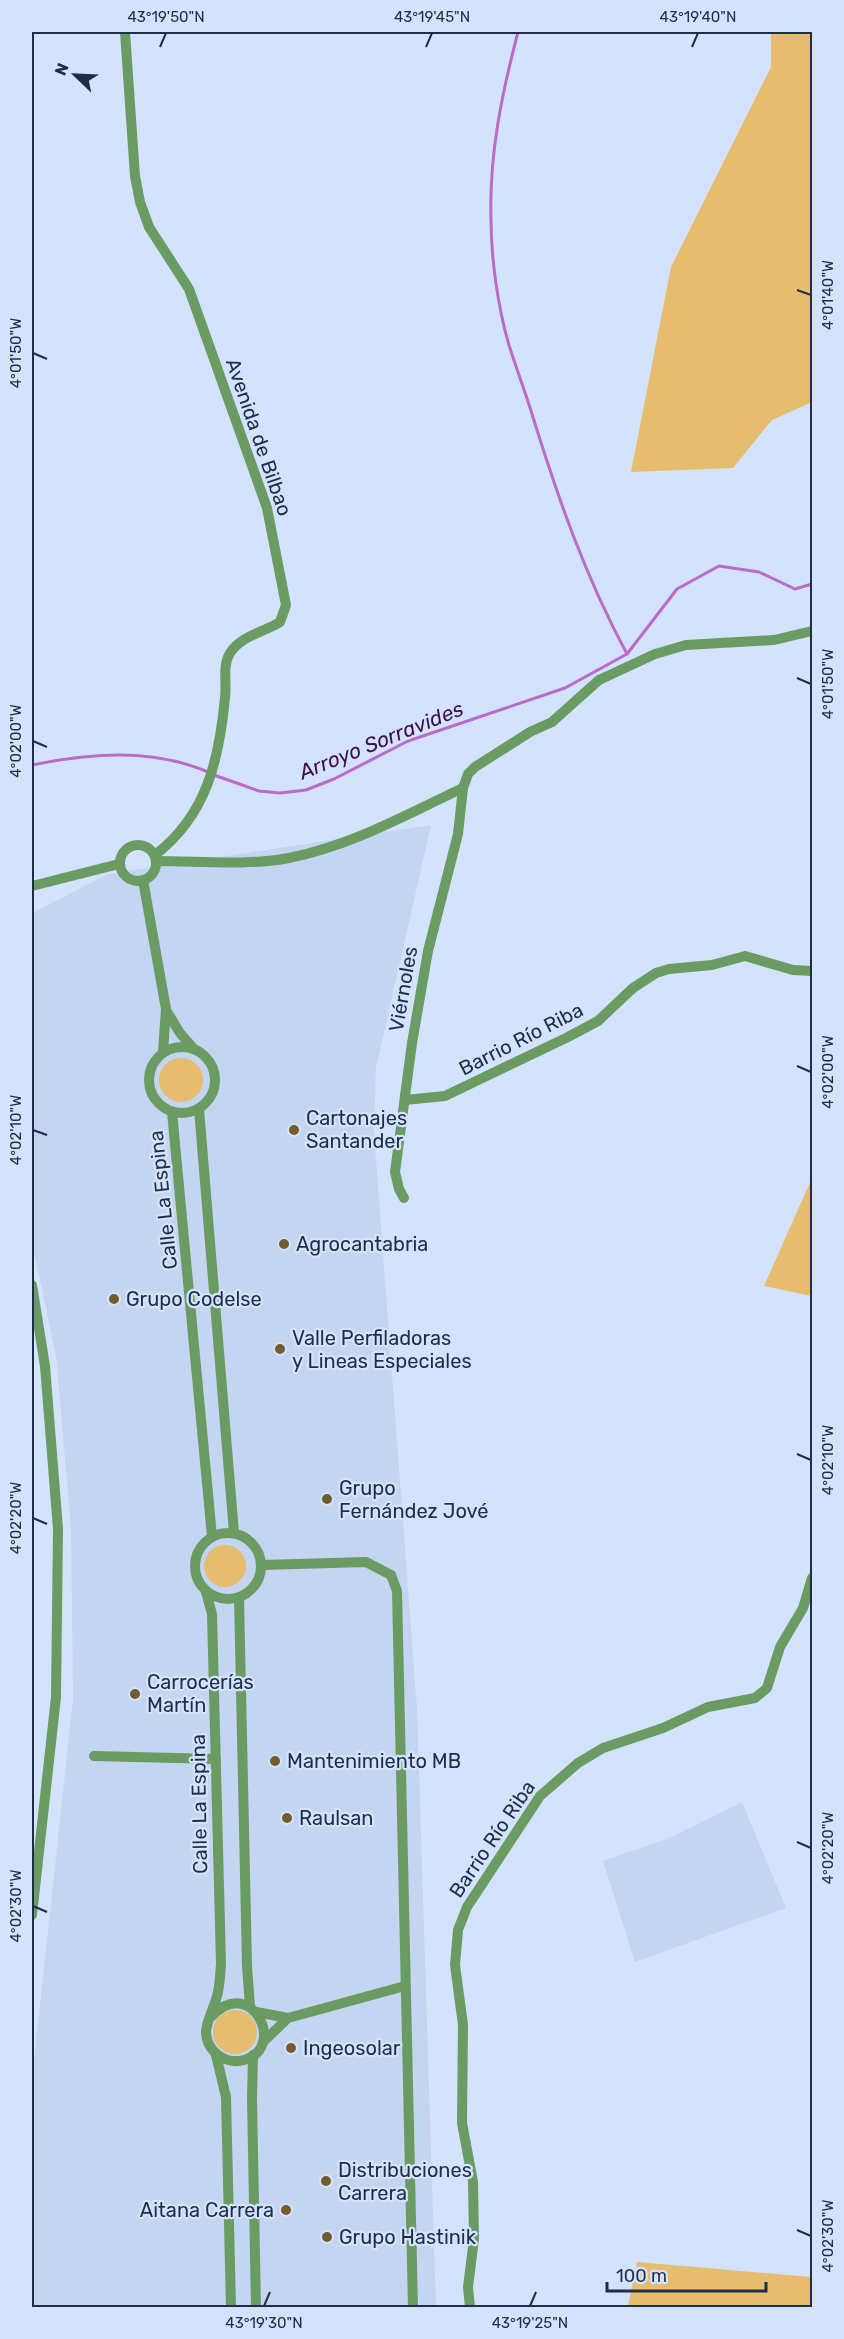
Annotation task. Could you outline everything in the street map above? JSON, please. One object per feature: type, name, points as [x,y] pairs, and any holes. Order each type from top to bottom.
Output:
[{"type":"street","name":"Avenida de Bilbao","points":[[125,32],[134,166],[140,202],[149,227],[189,289],[203,327],[267,508],[286,605],[280,622],[246,638],[231,652],[227,662],[224,716],[209,783],[193,815],[156,858]]},
{"type":"street","name":"Viérnoles","points":[[404,1198],[395,1172],[405,1100],[426,961],[458,834],[463,788],[468,774],[475,767],[530,732],[552,722],[599,680],[633,663],[686,645],[774,640],[813,632]]},
{"type":"street","points":[[156,858],[153,873],[143,880],[127,878],[120,864],[123,852],[133,845],[146,846],[156,858],[247,862],[288,858],[342,843],[463,788]]},
{"type":"street","points":[[32,886],[120,864]]},
{"type":"street","name":"Calle La Espina","points":[[143,880],[166,1009],[163,1052],[155,1059],[148,1080],[154,1100],[172,1112],[190,1113],[199,1109],[213,1093],[214,1072],[203,1054],[180,1033],[166,1009]]},
{"type":"street","name":"Barrio Río Riba","points":[[405,1100],[445,1096],[568,1037],[598,1021],[633,988],[656,973],[669,969],[712,965],[745,956],[793,970],[813,971]]},
{"type":"street","points":[[163,1052],[173,1048],[194,1048]]},
{"type":"street","name":"Calle La Espina","points":[[199,1109],[234,1533]]},
{"type":"street","name":"Calle La Espina","points":[[172,1112],[212,1536],[199,1548],[195,1565],[212,1614],[221,1964],[218,1993],[208,2023],[207,2039],[216,2055],[226,2097],[231,2307]]},
{"type":"street","points":[[32,1285],[44,1357],[58,1529],[56,1697],[32,1915]]},
{"type":"street","points":[[206,1592],[223,1599],[239,1598],[256,1585],[262,1565],[254,1544],[234,1533],[212,1536]]},
{"type":"street","points":[[262,1565],[366,1562],[391,1575],[397,1591],[413,2307]]},
{"type":"street","name":"Barrio Río Riba","points":[[470,2307],[468,2287],[474,2240],[473,2181],[462,2123],[463,2025],[454,1965],[458,1930],[467,1907],[540,1796],[579,1763],[603,1748],[663,1728],[708,1707],[755,1698],[767,1688],[780,1647],[803,1608],[813,1578]]},
{"type":"street","points":[[239,1598],[247,1966],[253,2010],[264,2026],[263,2042]]},
{"type":"street","points":[[94,1756],[216,1759]]},
{"type":"street","points":[[212,2016],[217,2010],[234,2003],[288,2018],[405,1986]]},
{"type":"street","points":[[216,2055],[231,2061],[247,2060],[288,2018]]},
{"type":"street","points":[[253,2055],[251,2088],[256,2307]]},
{"type":"shaded area","points":[[771,32],[812,32],[812,402],[772,420],[733,468],[631,472],[671,267],[771,67]]},
{"type":"shaded area","points":[[431,825],[376,1068],[374,1133],[417,1709],[436,2307],[32,2308],[32,2079],[73,1699],[71,1528],[56,1355],[32,1243],[32,913],[108,874]]},
{"type":"shaded area","points":[[181,1058],[196,1065],[203,1080],[196,1095],[181,1102],[166,1095],[159,1080],[166,1065]]},
{"type":"shaded area","points":[[812,1178],[812,1296],[764,1286]]},
{"type":"shaded area","points":[[225,1545],[233,1546],[240,1551],[245,1558],[245,1574],[240,1581],[233,1586],[225,1587],[217,1586],[210,1581],[205,1574],[204,1566],[205,1558],[210,1551],[217,1546]]},
{"type":"shaded area","points":[[742,1802],[786,1908],[635,1962],[603,1861],[667,1839]]},
{"type":"shaded area","points":[[235,2010],[250,2017],[257,2032],[250,2047],[235,2054],[220,2047],[213,2032],[220,2017]]},
{"type":"shaded area","points":[[637,2262],[812,2277],[812,2307],[628,2307]]},
{"type":"waterway","points":[[518,32],[502,101],[492,171],[491,234],[498,299],[509,345],[562,506],[585,566],[627,654]]},
{"type":"waterway","name":"Arroyo Sorravides","points":[[214,775],[259,791],[280,793],[306,790],[334,779],[408,741],[565,688],[627,654],[677,589],[719,566],[759,572],[795,589],[812,584]]},
{"type":"waterway","name":"Arroyo Sorravides","points":[[32,765],[76,758],[121,755],[165,759],[208,772]]},
{"type":"place","name":"Cartonajes Santander","points":[[294,1130]]},
{"type":"place","name":"Agrocantabria","points":[[284,1244]]},
{"type":"place","name":"Grupo Codelse","points":[[114,1299]]},
{"type":"place","name":"Valle Perfiladoras y Lineas Especiales","points":[[280,1349]]},
{"type":"place","name":"Grupo Fernández Jové","points":[[327,1499]]},
{"type":"place","name":"Carrocerías Martín","points":[[135,1694]]},
{"type":"place","name":"Mantenimiento MB","points":[[275,1761]]},
{"type":"place","name":"Raulsan","points":[[287,1818]]},
{"type":"place","name":"Ingeosolar","points":[[291,2048]]},
{"type":"place","name":"Distribuciones Carrera","points":[[326,2181]]},
{"type":"place","name":"Aitana Carrera","points":[[286,2210]]},
{"type":"place","name":"Grupo Hastinik","points":[[327,2237]]}]
